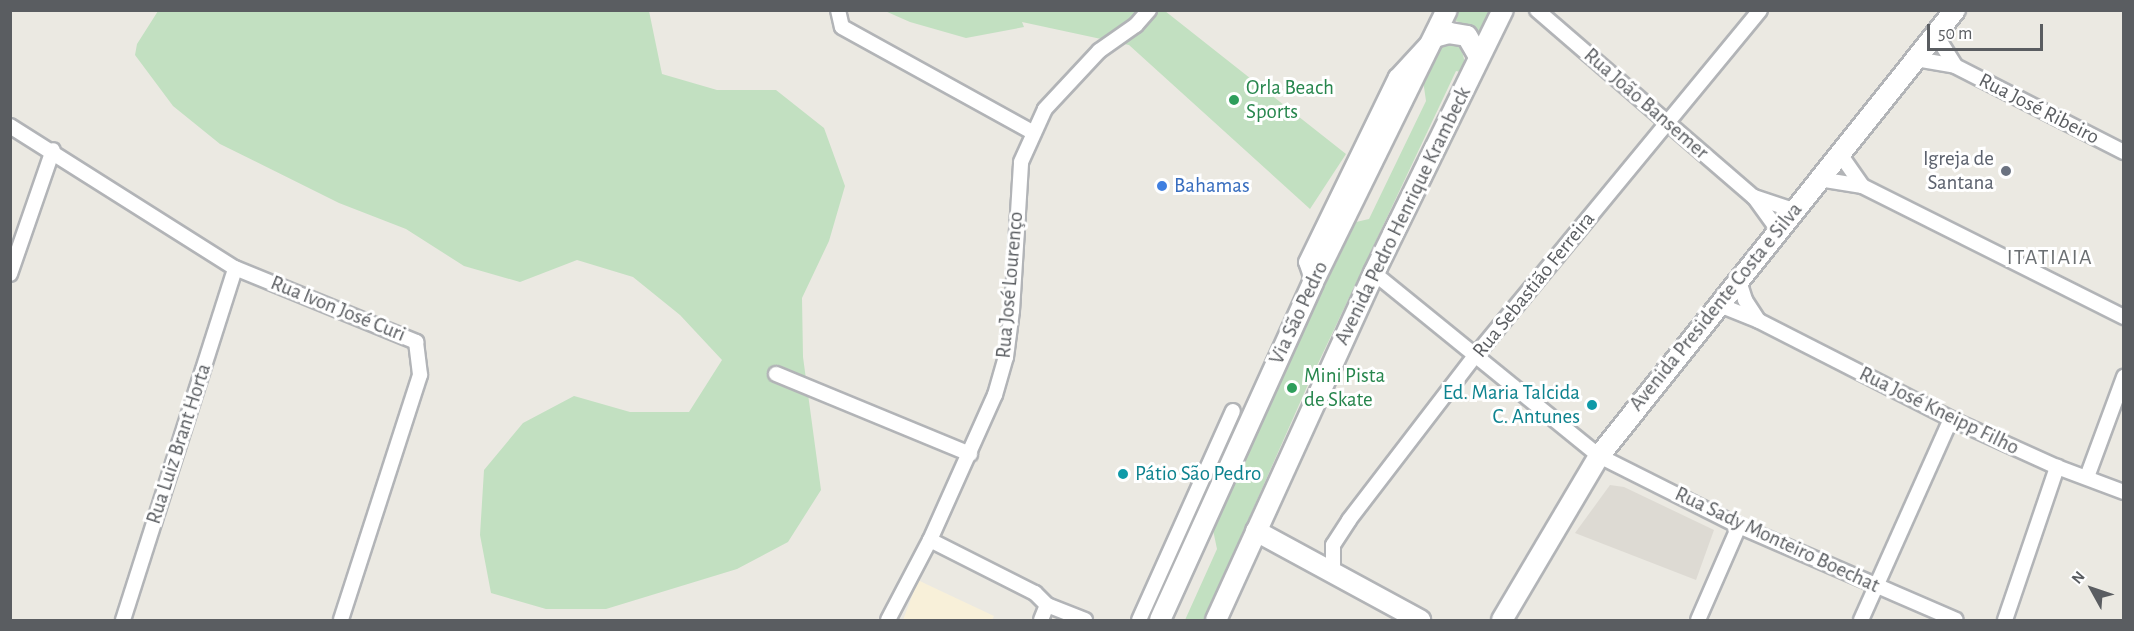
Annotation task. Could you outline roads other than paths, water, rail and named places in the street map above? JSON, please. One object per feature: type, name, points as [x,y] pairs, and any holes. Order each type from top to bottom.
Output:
[{"type":"main road","name":"Via São Pedro","points":[[1161,621],[1313,282],[1447,10]]},
{"type":"main road","name":"Avenida Pedro Henrique Krambeck","points":[[1216,621],[1374,273],[1503,10]]},
{"type":"main road","name":"Avenida Presidente Costa e Silva","points":[[1502,621],[1599,456],[1777,228],[1956,10]]},
{"type":"main road","points":[[1434,37],[1449,33],[1467,36],[1479,57]]},
{"type":"main road","points":[[1256,531],[1420,621]]},
{"type":"street","points":[[838,10],[842,27],[1034,133]]},
{"type":"street","name":"Rua José Lourenço","points":[[888,621],[930,540],[970,454],[1006,357],[1021,162],[1045,109],[1099,51],[1136,25],[1149,10]]},
{"type":"street","name":"Rua João Bansemer","points":[[1537,10],[1754,197],[1777,228]]},
{"type":"street","name":"Rua Sebastião Ferreira","points":[[1333,572],[1331,552],[1337,536],[1475,356],[1760,10]]},
{"type":"street","name":"Rua José Ribeiro","points":[[1936,35],[1955,66]]},
{"type":"street","name":"Rua José Ribeiro","points":[[1916,59],[1955,66],[2124,152]]},
{"type":"street","name":"Rua Ivon José Curi","points":[[10,126],[53,150],[235,268],[377,323],[416,342],[420,375],[341,621]]},
{"type":"street","points":[[10,274],[53,150]]},
{"type":"street","points":[[1840,154],[1862,186]]},
{"type":"street","points":[[1819,179],[1862,186],[2124,316]]},
{"type":"street","name":"Rua João Bansemer","points":[[1754,197],[1793,210]]},
{"type":"street","name":"Rua Luiz Brant Horta","points":[[123,621],[235,268]]},
{"type":"street","name":"Rua Sady Monteiro Boechat","points":[[1374,273],[1599,456],[1739,526],[1956,621]]},
{"type":"street","points":[[1738,278],[1744,300],[1759,321]]},
{"type":"street","name":"Rua José Kneipp Filho","points":[[1717,304],[1759,321],[1951,419],[2057,467],[2124,492]]},
{"type":"street","points":[[776,374],[970,454]]},
{"type":"street","points":[[2087,477],[2124,377]]},
{"type":"street","points":[[1139,621],[1233,411]]},
{"type":"street","points":[[1861,621],[1951,419]]},
{"type":"street","points":[[2005,621],[2057,467]]},
{"type":"street","points":[[1698,621],[1739,526]]},
{"type":"street","points":[[930,540],[1022,586],[1047,605],[1085,621]]},
{"type":"street","points":[[1041,621],[1047,605]]},
{"type":"place","name":"Orla Beach Sports","points":[[1234,100]]},
{"type":"place","name":"Igreja de Santana","points":[[2006,171]]},
{"type":"place","name":"Bahamas","points":[[1162,186]]},
{"type":"place","name":"Mini Pista de Skate","points":[[1292,388]]},
{"type":"place","name":"Ed. Maria Talcida C. Antunes","points":[[1592,405]]},
{"type":"place","name":"Pátio São Pedro","points":[[1123,474]]},
{"type":"district","name":"ITATIAIA","points":[[2050,258]]}]
